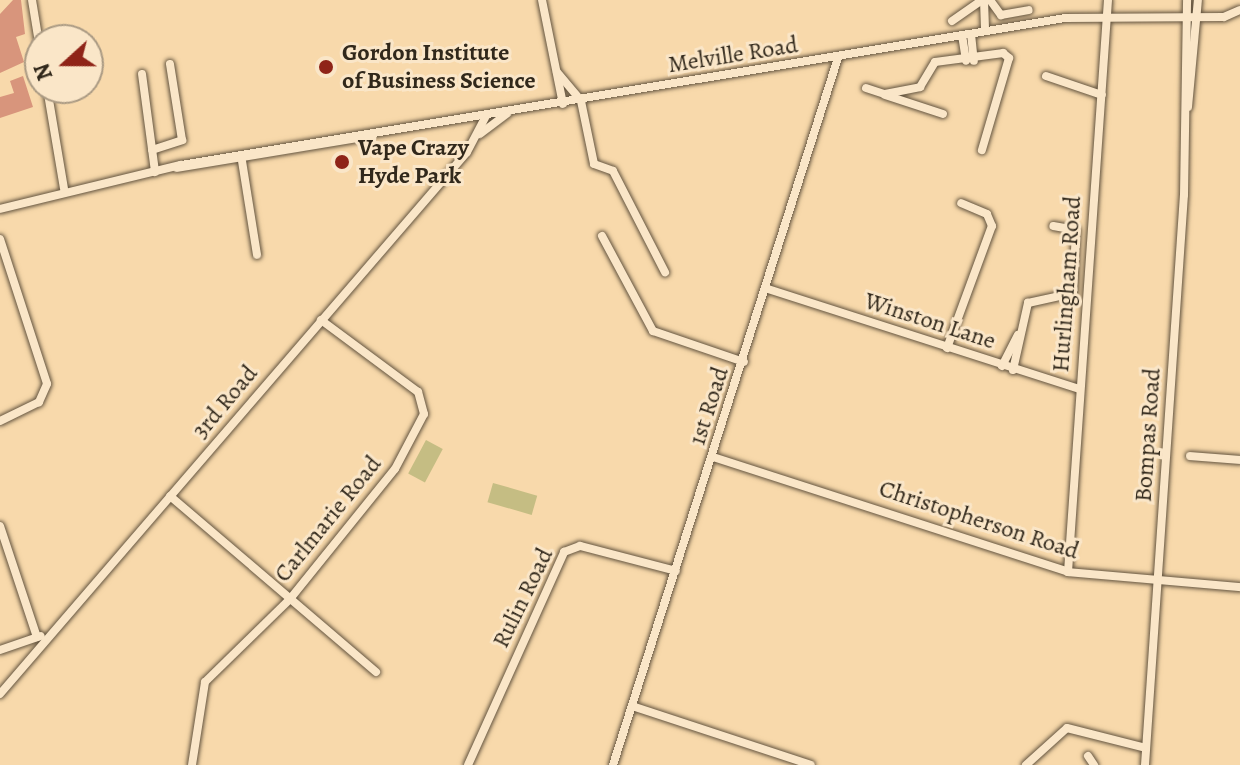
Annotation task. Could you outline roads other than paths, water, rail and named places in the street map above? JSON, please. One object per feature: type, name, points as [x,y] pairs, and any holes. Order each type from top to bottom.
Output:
[{"type":"street","points":[[32,0],[36,24]]},
{"type":"street","points":[[542,0],[563,104]]},
{"type":"street","points":[[952,21],[982,0],[985,31]]},
{"type":"street","points":[[990,0],[1001,15],[1029,10]]},
{"type":"street","name":"Hurlingham Road","points":[[1068,572],[1108,0]]},
{"type":"street","name":"Bompas Road","points":[[1187,0],[1188,108]]},
{"type":"street","name":"Bompas Road","points":[[1145,765],[1188,108],[1198,0]]},
{"type":"street","name":"Melville Road","points":[[0,209],[64,189],[177,168],[985,31],[1107,13],[1197,17],[1240,10]]},
{"type":"street","points":[[967,34],[970,61]]},
{"type":"street","name":"1st Road","points":[[613,765],[768,289],[838,58]]},
{"type":"street","points":[[885,94],[925,84],[935,62],[1009,58],[982,150]]},
{"type":"street","points":[[152,150],[182,140],[170,64]]},
{"type":"street","points":[[557,72],[581,101],[593,161],[613,171],[665,272]]},
{"type":"street","points":[[142,74],[155,172]]},
{"type":"street","points":[[1046,76],[1102,95]]},
{"type":"street","points":[[866,88],[943,114]]},
{"type":"street","points":[[50,104],[64,189]]},
{"type":"street","name":"3rd Road","points":[[0,694],[479,135],[508,113]]},
{"type":"street","name":"3rd Road","points":[[479,135],[486,116]]},
{"type":"street","name":"Melville Road","points":[[177,168],[242,161],[366,137]]},
{"type":"street","points":[[242,161],[257,255]]},
{"type":"street","points":[[947,348],[992,226],[987,214],[961,203]]},
{"type":"street","points":[[1002,366],[1018,335],[1030,301],[1073,293],[1076,230],[1053,226]]},
{"type":"street","points":[[602,236],[653,331],[744,362]]},
{"type":"street","points":[[0,239],[2,253],[46,377],[43,397],[0,421]]},
{"type":"street","name":"Winston Lane","points":[[768,289],[1079,389]]},
{"type":"street","name":"Carlmarie Road","points":[[192,765],[202,687],[290,599],[395,469],[425,406],[418,392],[321,320]]},
{"type":"street","points":[[1013,370],[1018,335]]},
{"type":"street","points":[[1190,456],[1240,460]]},
{"type":"street","name":"Christopherson Road","points":[[713,457],[1068,572],[1240,587]]},
{"type":"street","points":[[170,496],[376,672]]},
{"type":"street","points":[[0,526],[37,637]]},
{"type":"street","name":"Rulin Road","points":[[468,765],[564,552],[580,546],[676,571]]},
{"type":"street","points":[[0,650],[52,633]]},
{"type":"street","points":[[632,706],[811,765]]},
{"type":"street","points":[[1026,765],[1062,730],[1082,730],[1146,748]]},
{"type":"street","points":[[1088,756],[1094,765]]},
{"type":"place","name":"Gordon Institute of Business Science","points":[[326,67]]},
{"type":"place","name":"Vape Crazy Hyde Park","points":[[342,162]]}]
